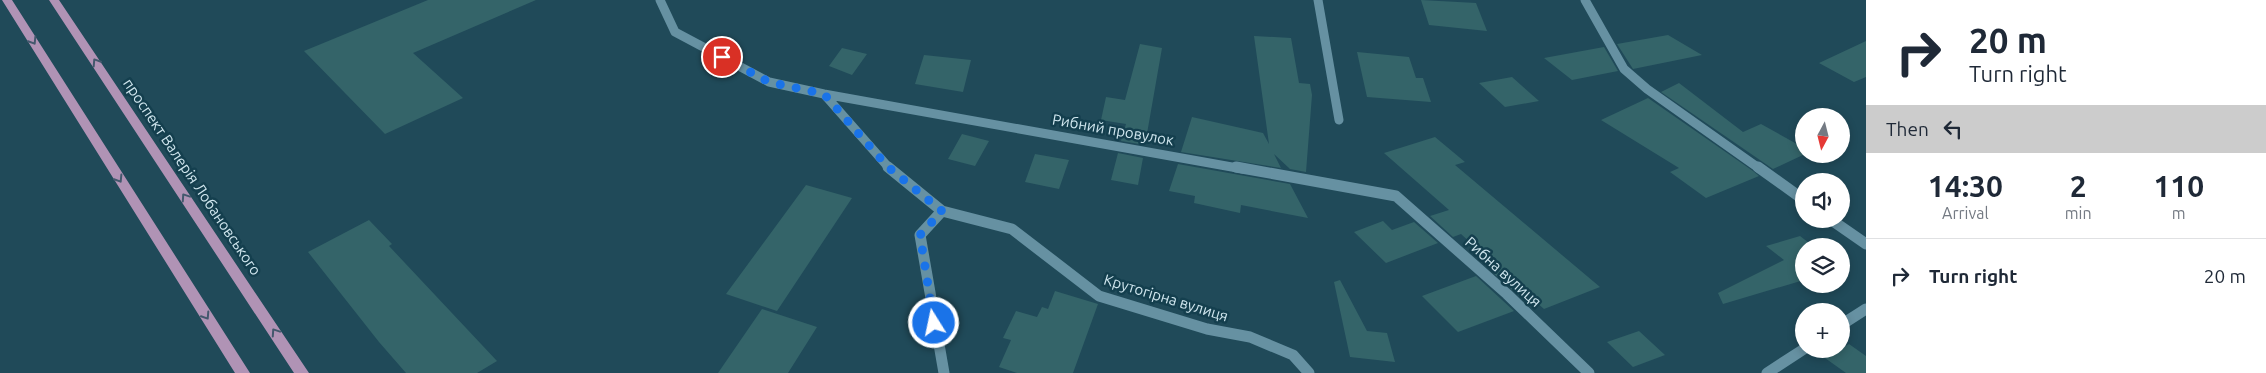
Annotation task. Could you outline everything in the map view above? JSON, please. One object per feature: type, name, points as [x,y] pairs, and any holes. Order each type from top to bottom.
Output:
[{"type":"main road","points":[[7,0],[162,248],[243,373]]},
{"type":"main road","name":"проспект Валерія Лобановського","points":[[54,0],[302,373]]},
{"type":"street","points":[[660,0],[674,32],[769,82],[824,94]]},
{"type":"street","points":[[1318,0],[1338,120]]},
{"type":"street","points":[[1585,0],[1624,69],[1647,89],[1795,194]]},
{"type":"street","name":"Рибний провулок","points":[[824,94],[1396,196]]},
{"type":"street","name":"Крутогірна вулиця","points":[[824,94],[888,167],[942,211],[1012,230],[1099,296],[1207,329],[1250,337],[1293,355],[1309,373]]},
{"type":"street","name":"Рибна вулиця","points":[[1396,196],[1507,294],[1589,373]]},
{"type":"street","points":[[942,211],[920,235],[944,373]]},
{"type":"street","points":[[1843,228],[1866,244]]},
{"type":"street","points":[[1850,319],[1866,309]]},
{"type":"street","points":[[1767,373],[1795,355]]},
{"type":"building","points":[[428,0],[536,0],[413,53],[463,98],[385,134],[304,51]]},
{"type":"building","points":[[1421,0],[1476,3],[1487,31],[1429,25]]},
{"type":"building","points":[[1668,35],[1702,55],[1633,69],[1617,44]]},
{"type":"building","points":[[1254,36],[1291,38],[1299,83],[1310,84],[1312,95],[1306,172],[1290,169],[1274,154],[1281,168],[1181,152],[1192,117],[1263,133],[1269,144]]},
{"type":"building","points":[[1866,41],[1866,77],[1854,82],[1819,63]]},
{"type":"building","points":[[1140,44],[1162,48],[1145,145],[1121,141],[1126,124],[1101,120],[1106,97],[1125,100]]},
{"type":"building","points":[[1604,47],[1618,71],[1572,80],[1544,58]]},
{"type":"building","points":[[842,48],[867,54],[852,75],[829,66]]},
{"type":"building","points":[[1357,52],[1409,57],[1416,78],[1423,78],[1431,102],[1367,97]]},
{"type":"building","points":[[924,55],[971,60],[963,92],[915,84]]},
{"type":"building","points":[[1512,77],[1539,101],[1505,107],[1479,83]]},
{"type":"building","points":[[1679,83],[1743,132],[1761,124],[1795,143],[1795,159],[1773,169],[1661,92]]},
{"type":"building","points":[[1648,98],[1759,176],[1706,198],[1670,172],[1679,168],[1601,120]]},
{"type":"building","points":[[962,134],[989,141],[975,166],[948,159]]},
{"type":"building","points":[[1435,137],[1465,162],[1455,165],[1600,287],[1544,309],[1536,302],[1529,305],[1491,271],[1498,268],[1461,234],[1453,237],[1430,216],[1449,210],[1384,153]]},
{"type":"building","points":[[1118,153],[1143,158],[1138,185],[1111,180]]},
{"type":"building","points":[[1035,154],[1069,160],[1059,189],[1025,182]]},
{"type":"building","points":[[1178,164],[1290,184],[1308,218],[1241,205],[1240,213],[1194,203],[1195,196],[1169,191]]},
{"type":"building","points":[[806,185],[852,198],[777,311],[726,294]]},
{"type":"building","points":[[369,220],[392,244],[389,246],[497,361],[477,373],[406,373],[308,252]]},
{"type":"building","points":[[1383,221],[1392,230],[1414,222],[1438,243],[1386,263],[1354,232]]},
{"type":"building","points":[[1800,236],[1803,238],[1795,238],[1795,283],[1723,304],[1718,293],[1784,260],[1766,246]]},
{"type":"building","points":[[1476,276],[1514,311],[1458,332],[1422,296]]},
{"type":"building","points":[[1340,280],[1367,331],[1387,333],[1395,362],[1350,357],[1334,282]]},
{"type":"building","points":[[1055,291],[1098,304],[1073,373],[1017,373],[999,367],[1011,340],[1003,338],[1016,311],[1037,317],[1042,307],[1048,309]]},
{"type":"building","points":[[762,309],[817,327],[788,373],[718,373]]},
{"type":"building","points":[[1639,331],[1665,355],[1633,367],[1607,342]]},
{"type":"building","points":[[1850,345],[1866,356],[1866,373],[1846,373],[1825,358],[1850,358]]},
{"type":"route","points":[[722,57],[769,82],[824,94],[888,167],[942,211],[920,235],[934,323]]}]
